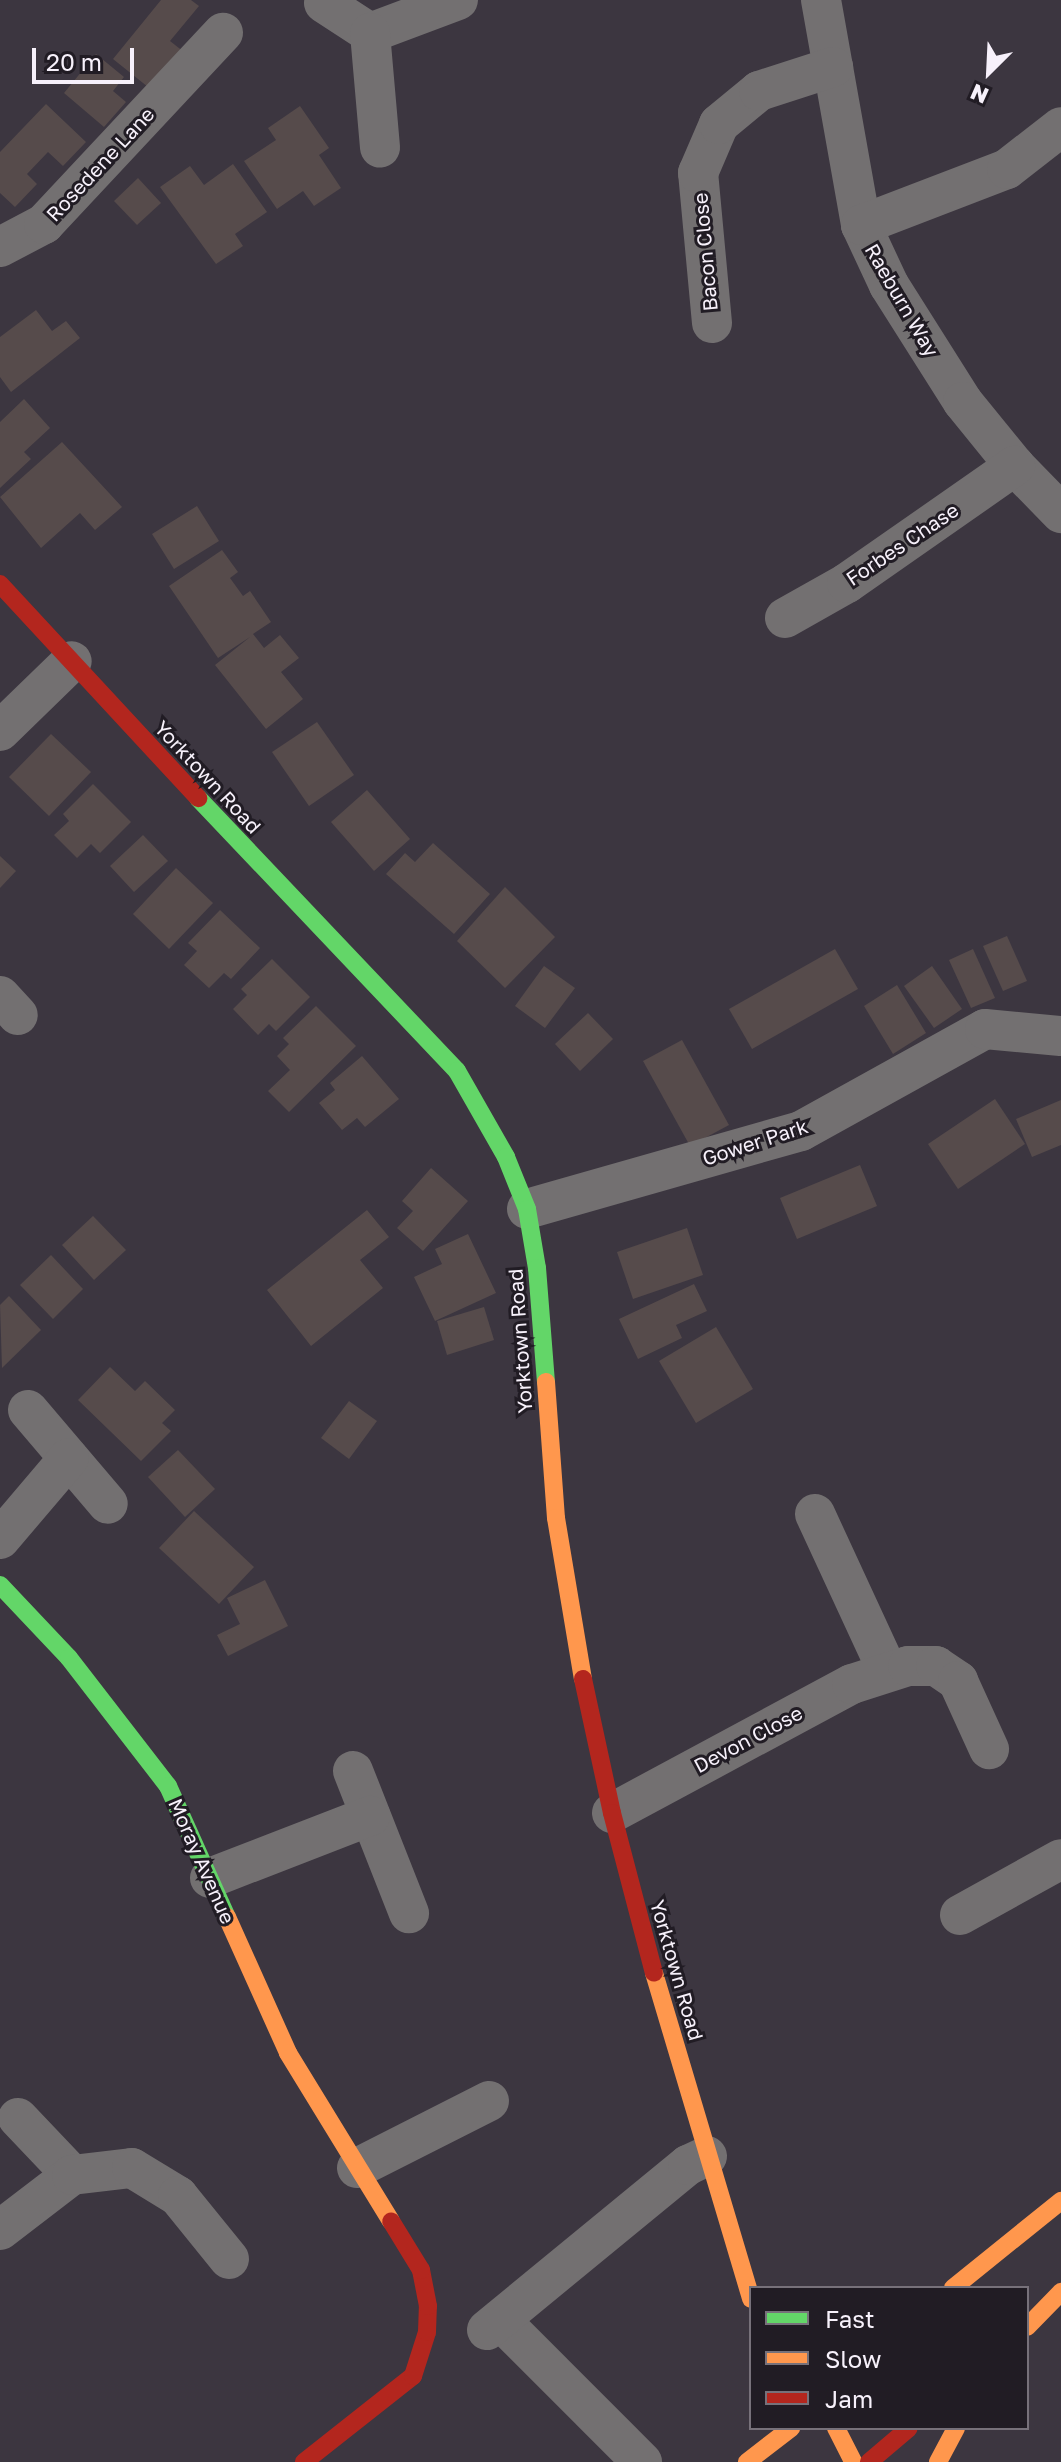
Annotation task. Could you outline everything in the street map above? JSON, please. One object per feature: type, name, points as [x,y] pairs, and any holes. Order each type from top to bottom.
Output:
[{"type":"street","points":[[370,33],[458,0]]},
{"type":"street","name":"Raeburn Way","points":[[821,0],[861,225],[889,285],[963,402],[1015,466],[1061,513]]},
{"type":"street","points":[[324,3],[370,33]]},
{"type":"street","name":"Rosedene Lane","points":[[0,247],[44,224],[223,33]]},
{"type":"street","points":[[370,33],[380,148]]},
{"type":"street","name":"Bacon Close","points":[[712,323],[698,173],[719,124],[759,91],[833,67]]},
{"type":"street","points":[[861,225],[1007,169],[1061,127]]},
{"type":"street","name":"Forbes Chase","points":[[785,618],[847,583],[1015,466]]},
{"type":"street","name":"Yorktown Road","points":[[0,584],[272,880],[457,1071],[506,1157],[527,1209],[537,1268],[556,1518],[580,1666],[612,1813],[707,2156],[749,2289]]},
{"type":"street","points":[[0,731],[72,661]]},
{"type":"street","name":"Gower Park","points":[[527,1209],[801,1131],[985,1029],[1061,1036]]},
{"type":"street","points":[[28,1410],[108,1504]]},
{"type":"street","points":[[0,1539],[69,1458]]},
{"type":"street","points":[[815,1514],[887,1670]]},
{"type":"street","name":"Moray Avenue","points":[[0,1585],[69,1658],[168,1786],[288,2053],[421,2270],[428,2306],[427,2332],[413,2376],[304,2462]]},
{"type":"street","name":"Devon Close","points":[[612,1813],[852,1684],[887,1670],[936,1666],[958,1681],[989,1749]]},
{"type":"street","points":[[353,1771],[409,1913]]},
{"type":"street","points":[[210,1878],[370,1816]]},
{"type":"street","points":[[960,1915],[1061,1859]]},
{"type":"street","points":[[357,2168],[489,2101]]},
{"type":"street","points":[[18,2118],[72,2175]]},
{"type":"street","points":[[642,2462],[494,2325],[688,2165],[707,2156]]},
{"type":"street","points":[[0,2230],[72,2175],[132,2168],[178,2196],[229,2259]]},
{"type":"street","points":[[955,2286],[1061,2201]]},
{"type":"street","name":"Yorktown Road","points":[[745,2270],[759,2286]]},
{"type":"street","points":[[1029,2325],[1061,2292]]},
{"type":"street","points":[[837,2430],[853,2462]]},
{"type":"street","points":[[869,2462],[907,2430]]},
{"type":"street","points":[[938,2462],[955,2430]]},
{"type":"street","points":[[747,2462],[784,2435]]},
{"type":"building","points":[[161,0],[191,0],[199,6],[170,41],[184,52],[153,91],[113,59]]},
{"type":"building","points":[[96,54],[124,77],[113,91],[126,102],[104,127],[64,93]]},
{"type":"building","points":[[46,104],[86,142],[63,166],[48,152],[27,174],[37,184],[15,207],[0,193],[0,152]]},
{"type":"building","points":[[300,106],[329,148],[319,155],[341,188],[314,206],[303,191],[277,209],[244,161],[276,140],[268,128]]},
{"type":"building","points":[[233,164],[267,212],[235,234],[243,246],[216,264],[160,187],[190,166],[204,185]]},
{"type":"building","points":[[138,178],[161,203],[137,225],[114,201]]},
{"type":"building","points":[[36,310],[52,331],[66,321],[80,338],[11,392],[0,377],[0,337]]},
{"type":"building","points":[[24,399],[50,428],[24,452],[31,459],[0,488],[0,422]]},
{"type":"building","points":[[62,442],[122,507],[95,530],[80,513],[41,548],[0,497]]},
{"type":"building","points":[[197,506],[219,541],[174,569],[152,534]]},
{"type":"building","points":[[222,550],[238,572],[230,578],[243,596],[250,591],[271,622],[253,634],[264,648],[280,635],[299,658],[281,672],[303,699],[266,729],[215,665],[250,637],[218,658],[169,586]]},
{"type":"building","points":[[317,722],[354,775],[309,806],[272,752]]},
{"type":"building","points":[[51,734],[91,772],[49,816],[9,777]]},
{"type":"building","points":[[93,784],[131,822],[100,853],[91,844],[77,858],[54,835],[69,821],[63,814]]},
{"type":"building","points":[[367,790],[410,839],[374,871],[331,822]]},
{"type":"building","points":[[143,835],[168,861],[134,892],[110,866]]},
{"type":"building","points":[[433,843],[490,894],[454,934],[386,874],[405,853],[415,862]]},
{"type":"building","points":[[0,856],[16,871],[0,888]]},
{"type":"building","points":[[176,868],[213,903],[169,949],[133,914]]},
{"type":"building","points":[[505,887],[555,937],[505,988],[457,941]]},
{"type":"building","points":[[220,910],[260,948],[231,979],[224,973],[209,988],[184,965],[197,951],[188,943]]},
{"type":"building","points":[[1007,936],[1027,981],[1003,991],[983,946]]},
{"type":"building","points":[[835,949],[858,989],[752,1049],[729,1009]]},
{"type":"building","points":[[973,949],[995,998],[971,1008],[949,960]]},
{"type":"building","points":[[272,959],[310,997],[276,1031],[269,1024],[258,1035],[233,1009],[247,995],[241,989]]},
{"type":"building","points":[[544,966],[575,988],[545,1028],[515,1006]]},
{"type":"building","points":[[932,966],[962,1009],[934,1028],[904,986]]},
{"type":"building","points":[[897,985],[926,1033],[893,1054],[864,1006]]},
{"type":"building","points":[[316,1006],[356,1046],[289,1112],[268,1091],[290,1070],[277,1056],[289,1044],[283,1038]]},
{"type":"building","points":[[588,1013],[613,1039],[580,1071],[555,1044]]},
{"type":"building","points":[[682,1040],[729,1125],[690,1146],[643,1061]]},
{"type":"building","points":[[362,1056],[399,1099],[365,1127],[357,1118],[342,1130],[319,1103],[335,1090],[330,1083]]},
{"type":"building","points":[[995,1099],[1025,1144],[958,1189],[928,1144]]},
{"type":"building","points":[[1061,1100],[1061,1145],[1032,1157],[1016,1119]]},
{"type":"building","points":[[860,1165],[877,1206],[797,1239],[780,1198]]},
{"type":"building","points":[[431,1168],[468,1201],[423,1251],[397,1228],[413,1211],[402,1201]]},
{"type":"building","points":[[367,1210],[389,1237],[360,1260],[383,1288],[311,1346],[267,1290]]},
{"type":"building","points":[[93,1216],[126,1250],[94,1280],[62,1245]]},
{"type":"building","points":[[687,1228],[703,1275],[633,1299],[617,1252]]},
{"type":"building","points":[[468,1234],[496,1293],[435,1321],[414,1277],[442,1264],[435,1249]]},
{"type":"building","points":[[51,1255],[83,1289],[53,1319],[20,1285]]},
{"type":"building","points":[[694,1284],[707,1311],[676,1325],[682,1338],[638,1359],[619,1319]]},
{"type":"building","points":[[9,1296],[41,1330],[2,1368],[0,1305]]},
{"type":"building","points":[[484,1307],[494,1340],[447,1355],[437,1321]]},
{"type":"building","points":[[716,1327],[753,1389],[696,1423],[659,1361]]},
{"type":"building","points":[[110,1367],[135,1391],[145,1381],[175,1410],[162,1423],[171,1431],[141,1461],[78,1400]]},
{"type":"building","points":[[349,1401],[377,1421],[349,1459],[321,1438]]},
{"type":"building","points":[[178,1450],[215,1489],[185,1517],[148,1477]]},
{"type":"building","points":[[194,1511],[254,1567],[219,1604],[159,1548]]},
{"type":"building","points":[[265,1580],[288,1626],[228,1656],[217,1635],[240,1624],[227,1598]]},
{"type":"traffic: fast","points":[[198,798],[457,1071],[506,1157],[527,1209],[537,1268],[546,1382]]},
{"type":"traffic: fast","points":[[0,1585],[69,1658],[168,1786],[227,1917]]},
{"type":"traffic: slow","points":[[546,1382],[556,1518],[583,1679]]},
{"type":"traffic: slow","points":[[227,1917],[288,2053],[391,2221]]},
{"type":"traffic: slow","points":[[654,1973],[749,2292]]},
{"type":"traffic: slow","points":[[955,2286],[1061,2201]]},
{"type":"traffic: slow","points":[[1029,2325],[1061,2292]]},
{"type":"traffic: slow","points":[[747,2462],[788,2430]]},
{"type":"traffic: slow","points":[[837,2430],[853,2462]]},
{"type":"traffic: slow","points":[[938,2462],[955,2430]]},
{"type":"traffic: jam","points":[[0,584],[198,798]]},
{"type":"traffic: jam","points":[[583,1679],[612,1813],[654,1973]]},
{"type":"traffic: jam","points":[[304,2462],[413,2376],[427,2332],[428,2306],[421,2270],[391,2221]]},
{"type":"traffic: jam","points":[[869,2462],[907,2430]]}]
